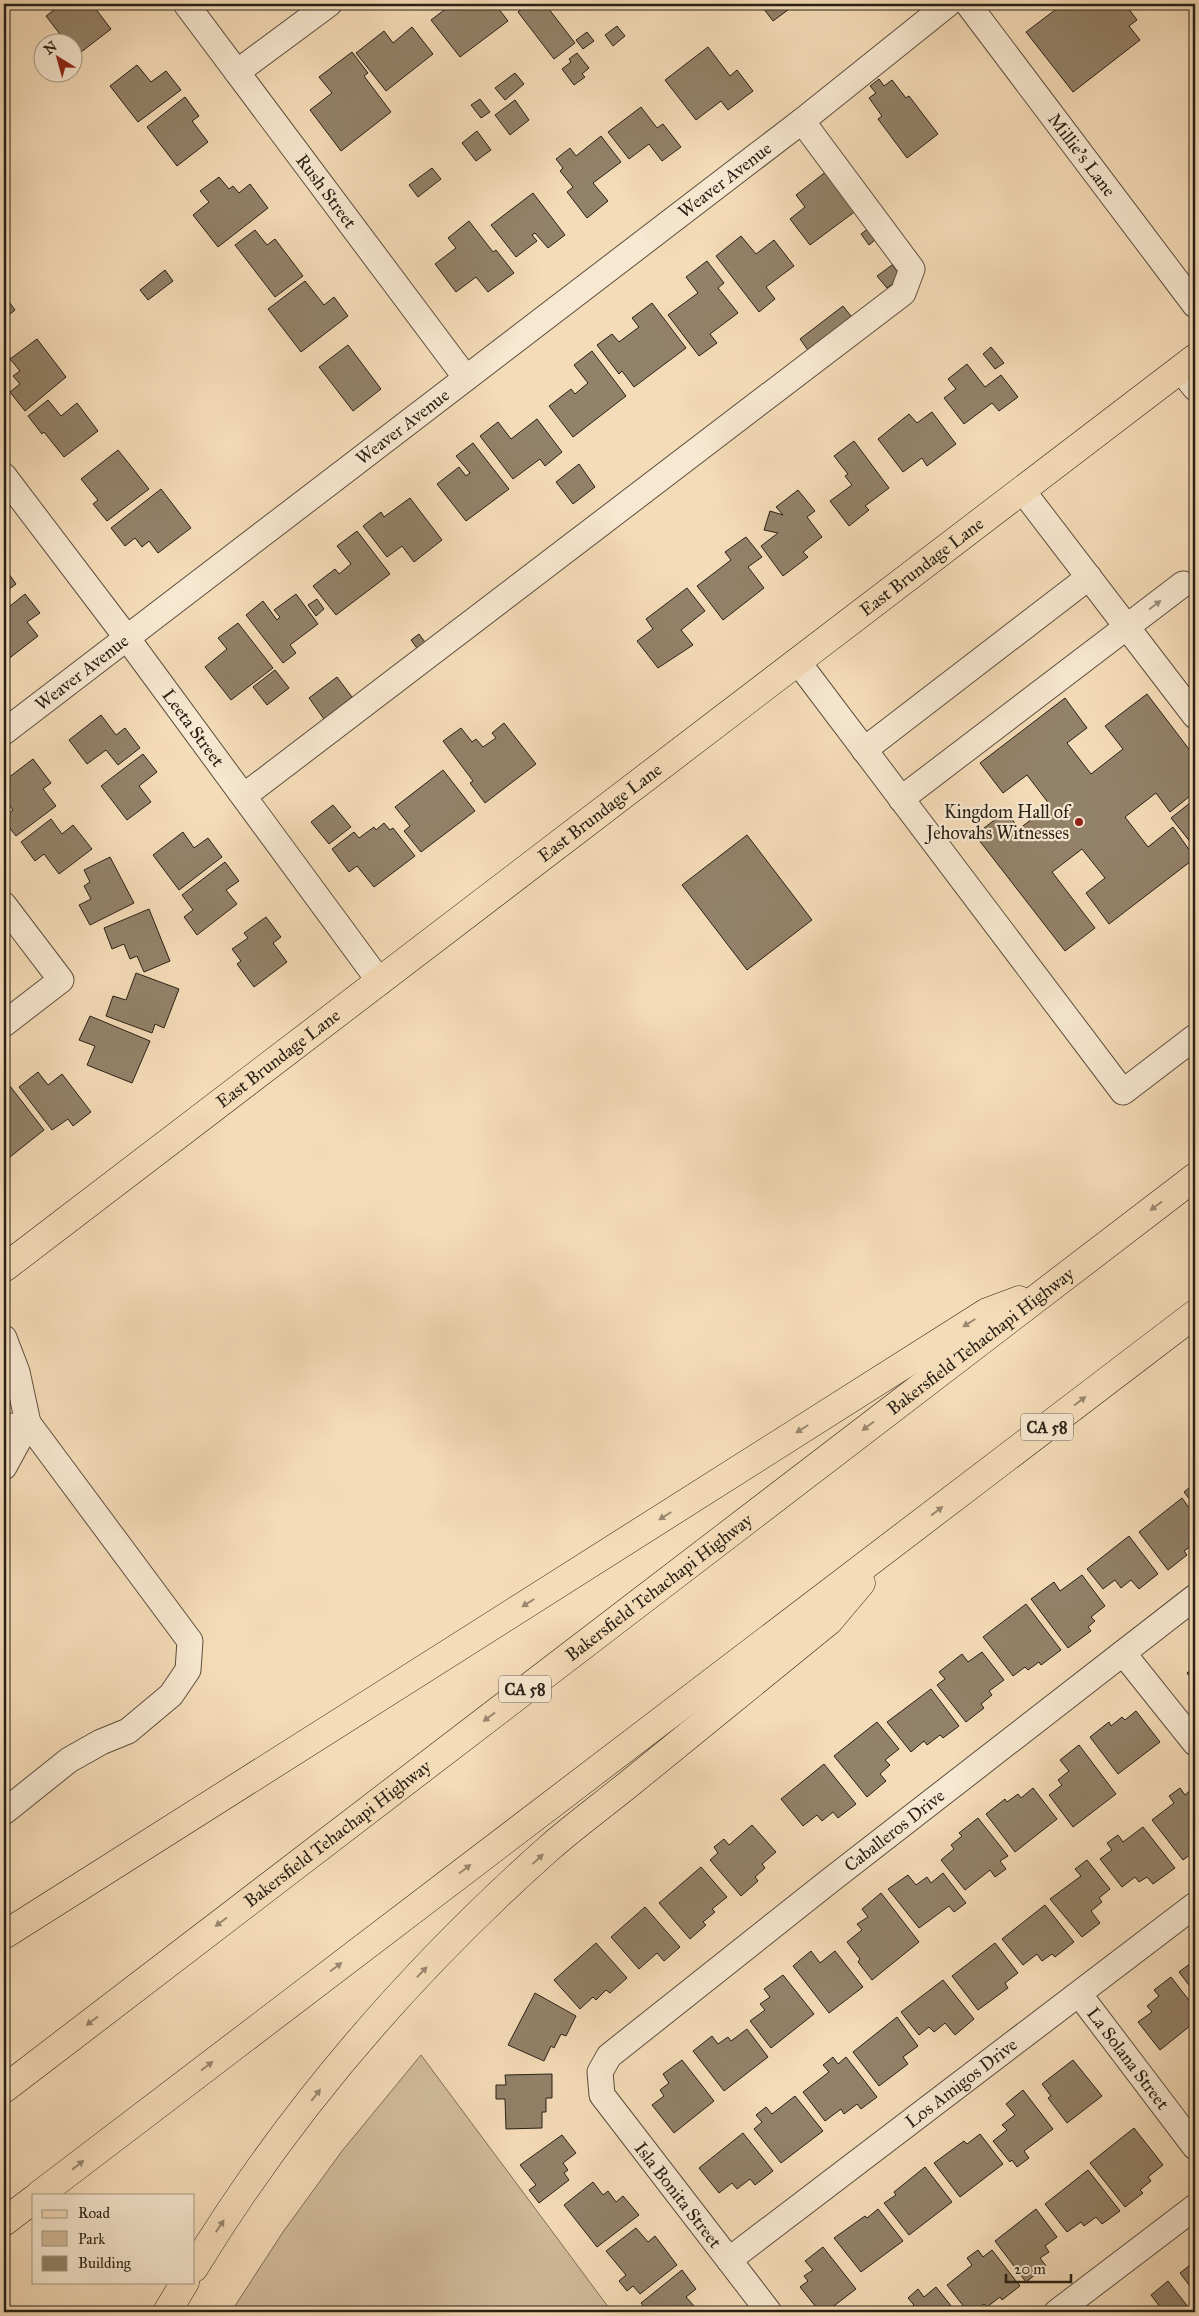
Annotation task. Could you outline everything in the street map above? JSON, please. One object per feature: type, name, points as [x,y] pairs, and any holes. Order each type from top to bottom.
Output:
[{"type":"main road","name":"East Brundage Lane","points":[[4,1268],[1022,490],[1190,371]]},
{"type":"main road","name":"Bakersfield Tehachapi Highway","points":[[4,2089],[1195,1177]]},
{"type":"main road","points":[[4,1935],[987,1312],[1046,1290]]},
{"type":"main road","name":"CA 58","points":[[40,2194],[1195,1314]]},
{"type":"main road","points":[[195,2266],[217,2230],[283,2137],[341,2063],[416,1978],[482,1910],[549,1848],[829,1620],[898,1540]]},
{"type":"main road","points":[[4,2222],[32,2201]]},
{"type":"main road","points":[[167,2312],[184,2284]]},
{"type":"street","name":"Rush Street","points":[[186,4],[466,378]]},
{"type":"street","points":[[237,72],[329,4]]},
{"type":"street","points":[[244,796],[903,293],[912,270],[802,121],[948,4]]},
{"type":"street","name":"Millie's Lane","points":[[968,4],[1195,305]]},
{"type":"street","name":"Weaver Avenue","points":[[4,732],[802,121]]},
{"type":"street","name":"Leeta Street","points":[[4,476],[127,638],[380,982]]},
{"type":"street","points":[[1022,490],[1195,716]]},
{"type":"street","points":[[864,750],[1089,577]]},
{"type":"street","points":[[901,799],[1127,627],[1191,586]]},
{"type":"street","points":[[798,662],[1123,1092],[1195,1037]]},
{"type":"street","points":[[4,905],[61,980],[4,1024]]},
{"type":"street","points":[[4,1338],[17,1372],[28,1423],[190,1641],[188,1670],[171,1695],[128,1731],[101,1742],[69,1760],[8,1799]]},
{"type":"street","points":[[4,1428],[28,1423]]},
{"type":"street","points":[[4,1467],[28,1423]]},
{"type":"street","name":"Caballeros Drive","points":[[600,2072],[609,2056],[832,1879],[1195,1597]]},
{"type":"street","points":[[1122,1653],[1195,1743]]},
{"type":"street","name":"Los Amigos Drive","points":[[729,2260],[1195,1905]]},
{"type":"street","name":"La Solana Street","points":[[1079,1994],[1195,2147]]},
{"type":"street","name":"Isla Bonita Street","points":[[600,2072],[602,2096],[769,2312]]},
{"type":"street","points":[[1057,2312],[1195,2207]]},
{"type":"green space","points":[[421,2055],[612,2312],[231,2312],[283,2232],[342,2151]]},
{"type":"building","points":[[62,4],[101,4],[95,8],[111,29],[82,51],[82,32],[58,32],[46,16]]},
{"type":"building","points":[[452,4],[495,4],[508,21],[460,57],[431,20]]},
{"type":"building","points":[[529,4],[545,4],[575,43],[554,59],[518,12]]},
{"type":"building","points":[[760,4],[796,4],[773,21]]},
{"type":"building","points":[[1063,4],[1125,4],[1137,20],[1129,26],[1140,40],[1073,92],[1026,32]]},
{"type":"building","points":[[617,26],[625,36],[613,46],[605,35]]},
{"type":"building","points":[[412,27],[433,54],[386,91],[356,53],[384,31],[393,43]]},
{"type":"building","points":[[587,32],[594,41],[583,49],[576,40]]},
{"type":"building","points":[[708,47],[730,76],[737,70],[753,91],[728,110],[721,101],[696,120],[665,80]]},
{"type":"building","points":[[352,52],[368,73],[364,76],[391,112],[341,151],[310,110],[332,93],[319,77]]},
{"type":"building","points":[[577,53],[589,68],[582,74],[585,77],[574,85],[562,69],[571,62],[569,59]]},
{"type":"building","points":[[137,65],[151,82],[166,71],[181,90],[138,122],[110,86]]},
{"type":"building","points":[[515,73],[524,84],[505,100],[495,88]]},
{"type":"building","points":[[879,79],[884,86],[892,80],[906,98],[909,96],[938,134],[907,158],[878,119],[882,116],[869,98],[876,93],[870,86]]},
{"type":"building","points":[[185,97],[199,116],[192,121],[208,142],[177,166],[147,127]]},
{"type":"building","points":[[480,99],[490,112],[481,118],[471,105]]},
{"type":"building","points":[[515,100],[529,120],[510,135],[495,115]]},
{"type":"building","points":[[641,107],[657,128],[663,124],[681,147],[662,161],[649,144],[629,159],[608,132]]},
{"type":"building","points":[[477,131],[491,150],[476,161],[462,143]]},
{"type":"building","points":[[601,136],[621,162],[593,183],[608,201],[587,218],[567,192],[573,187],[560,171],[563,168],[556,159],[570,148],[576,156]]},
{"type":"building","points":[[432,168],[441,179],[418,197],[409,185]]},
{"type":"building","points":[[827,171],[857,210],[810,245],[790,219],[805,207],[796,195]]},
{"type":"building","points":[[219,177],[229,189],[233,186],[239,193],[250,184],[268,208],[218,247],[193,215],[209,202],[200,191]]},
{"type":"building","points":[[533,193],[565,235],[548,248],[535,233],[532,235],[537,241],[516,257],[491,225]]},
{"type":"building","points":[[469,221],[493,252],[496,250],[514,273],[488,292],[476,277],[456,292],[435,264],[456,248],[448,238]]},
{"type":"building","points":[[873,225],[881,235],[869,245],[861,234]]},
{"type":"building","points":[[255,230],[267,245],[275,239],[303,276],[275,297],[235,245]]},
{"type":"building","points":[[741,236],[756,254],[774,240],[794,266],[766,287],[775,299],[759,312],[716,256]]},
{"type":"building","points":[[707,261],[724,283],[718,288],[738,313],[710,334],[717,343],[699,356],[668,315],[698,293],[686,277]]},
{"type":"building","points":[[892,265],[902,277],[887,288],[877,276]]},
{"type":"building","points":[[165,270],[173,281],[148,300],[140,290]]},
{"type":"building","points":[[305,281],[324,305],[334,297],[348,316],[301,352],[268,309]]},
{"type":"building","points":[[4,295],[15,310],[4,319]]},
{"type":"building","points":[[652,303],[686,348],[634,387],[622,371],[619,374],[597,345],[612,334],[619,342],[639,327],[632,318]]},
{"type":"building","points":[[843,306],[854,320],[810,353],[800,339]]},
{"type":"building","points":[[37,339],[66,377],[25,411],[10,392],[20,384],[13,376],[20,371],[10,359]]},
{"type":"building","points":[[348,345],[381,389],[353,411],[319,367]]},
{"type":"building","points":[[991,347],[1004,363],[995,369],[983,354]]},
{"type":"building","points":[[592,351],[626,396],[573,437],[549,406],[571,389],[575,394],[588,383],[574,365]]},
{"type":"building","points":[[967,364],[985,387],[1001,375],[1018,397],[999,411],[992,403],[964,424],[944,398],[956,389],[948,379]]},
{"type":"building","points":[[48,400],[61,416],[77,403],[98,431],[64,457],[28,416]]},
{"type":"building","points":[[932,412],[956,444],[927,466],[922,458],[903,472],[878,439],[909,414],[917,423]]},
{"type":"building","points":[[537,419],[562,452],[545,466],[540,459],[513,479],[480,436],[498,422],[511,439]]},
{"type":"building","points":[[854,441],[889,488],[865,506],[869,510],[849,526],[830,501],[852,485],[845,476],[848,474],[834,456]]},
{"type":"building","points":[[473,443],[509,489],[466,521],[437,484],[459,467],[466,476],[470,473],[456,456]]},
{"type":"building","points":[[118,450],[149,489],[107,521],[93,504],[98,500],[81,479]]},
{"type":"building","points":[[579,464],[595,487],[573,504],[556,482]]},
{"type":"building","points":[[161,489],[191,528],[158,553],[149,541],[142,547],[135,538],[125,546],[111,528]]},
{"type":"building","points":[[798,490],[815,511],[807,517],[822,537],[803,552],[808,557],[783,576],[761,546],[778,533],[764,530],[770,511],[783,515],[776,507]]},
{"type":"building","points":[[410,498],[442,540],[414,562],[402,546],[387,557],[363,526],[381,512],[384,517]]},
{"type":"building","points":[[357,531],[390,574],[336,615],[313,586],[335,569],[339,574],[351,564],[337,546]]},
{"type":"building","points":[[746,537],[762,557],[748,567],[764,588],[723,620],[697,586],[731,560],[725,552]]},
{"type":"building","points":[[4,567],[16,584],[4,593]]},
{"type":"building","points":[[687,588],[705,611],[681,630],[693,645],[658,668],[637,641],[653,629],[646,619]]},
{"type":"building","points":[[25,594],[40,613],[27,622],[38,636],[7,660],[4,655],[4,611]]},
{"type":"building","points":[[296,594],[318,624],[290,645],[296,653],[283,663],[246,615],[263,601],[277,620],[280,617],[274,610]]},
{"type":"building","points":[[317,599],[324,609],[316,616],[308,605]]},
{"type":"building","points":[[238,623],[273,668],[231,700],[205,667],[227,649],[218,638]]},
{"type":"building","points":[[419,634],[427,645],[419,651],[411,640]]},
{"type":"building","points":[[275,670],[289,688],[267,705],[253,687]]},
{"type":"building","points":[[337,677],[352,697],[324,719],[309,698]]},
{"type":"building","name":"Kingdom Hall of Jehovahs Witnesses","points":[[1147,694],[1195,757],[1195,792],[1170,812],[1156,793],[1125,817],[1148,847],[1173,827],[1195,858],[1109,924],[1086,893],[1105,878],[1082,849],[1052,872],[1095,928],[1065,951],[975,835],[1006,811],[1019,829],[1050,805],[1027,775],[1003,793],[980,763],[1065,698],[1087,728],[1067,743],[1091,774],[1123,749],[1105,726]]},
{"type":"building","points":[[101,715],[116,735],[125,728],[140,748],[118,765],[106,750],[87,764],[69,740]]},
{"type":"building","points":[[504,723],[536,764],[485,803],[470,783],[473,781],[443,741],[461,728],[472,742],[476,739],[483,747],[496,738],[492,733]]},
{"type":"building","points":[[143,754],[157,772],[139,786],[151,802],[127,820],[101,786]]},
{"type":"building","points":[[33,759],[51,783],[43,789],[56,806],[16,836],[4,821],[4,817],[13,810],[4,798],[9,794],[4,787],[4,781]]},
{"type":"building","points":[[443,770],[475,811],[421,852],[404,831],[410,826],[395,807]]},
{"type":"building","points":[[1195,799],[1195,842],[1192,844],[1171,818]]},
{"type":"building","points":[[333,805],[351,827],[329,844],[311,822]]},
{"type":"building","points":[[51,819],[62,834],[73,825],[92,849],[59,874],[44,854],[35,861],[21,842]]},
{"type":"building","points":[[384,823],[390,830],[393,828],[415,856],[374,887],[357,866],[349,872],[332,849],[354,832],[359,838],[374,827],[376,830]]},
{"type":"building","points":[[183,832],[194,848],[208,838],[222,857],[179,890],[153,855]]},
{"type":"building","points":[[747,835],[812,920],[747,970],[682,885]]},
{"type":"building","points":[[110,857],[134,903],[90,925],[79,905],[91,899],[84,886],[90,882],[84,870]]},
{"type":"building","points":[[225,862],[239,881],[226,890],[237,904],[197,935],[184,917],[193,910],[182,895]]},
{"type":"building","points":[[149,909],[170,961],[144,972],[137,956],[130,959],[124,944],[112,949],[104,928]]},
{"type":"building","points":[[266,917],[281,937],[273,943],[287,962],[254,987],[237,964],[241,961],[232,949],[248,938],[244,933]]},
{"type":"building","points":[[136,973],[179,989],[164,1028],[155,1024],[152,1033],[106,1016],[113,996],[126,1000]]},
{"type":"building","points":[[90,1016],[150,1041],[132,1083],[87,1065],[95,1046],[79,1040]]},
{"type":"building","points":[[38,1072],[48,1085],[62,1074],[91,1112],[73,1126],[68,1119],[52,1130],[19,1087]]},
{"type":"building","points":[[10,1086],[44,1130],[10,1157],[4,1149],[4,1091]]},
{"type":"building","points":[[1195,1472],[1195,1483],[1190,1476]]},
{"type":"building","points":[[1195,1483],[1195,1506],[1184,1492]]},
{"type":"building","points":[[1182,1498],[1195,1516],[1195,1537],[1192,1540],[1194,1544],[1184,1551],[1187,1555],[1168,1570],[1139,1532]]},
{"type":"building","points":[[1129,1536],[1158,1574],[1139,1589],[1131,1580],[1121,1588],[1115,1580],[1103,1589],[1087,1569]]},
{"type":"building","points":[[1082,1575],[1105,1606],[1091,1617],[1095,1621],[1088,1627],[1091,1631],[1068,1648],[1031,1599],[1054,1582],[1060,1591]]},
{"type":"building","points":[[1026,1604],[1061,1650],[1041,1665],[1039,1662],[1028,1670],[1025,1667],[1013,1676],[983,1637]]},
{"type":"building","points":[[982,1652],[1004,1680],[989,1691],[992,1695],[981,1704],[984,1708],[966,1722],[937,1685],[945,1679],[939,1672],[962,1654],[968,1662]]},
{"type":"building","points":[[1195,1667],[1195,1683],[1187,1673]]},
{"type":"building","points":[[931,1689],[959,1726],[943,1738],[940,1735],[927,1745],[924,1741],[911,1752],[887,1722]]},
{"type":"building","points":[[1136,1711],[1160,1742],[1118,1774],[1090,1737],[1109,1722],[1111,1726],[1122,1717],[1125,1720]]},
{"type":"building","points":[[877,1722],[899,1749],[885,1760],[890,1765],[880,1774],[886,1781],[867,1797],[834,1756]]},
{"type":"building","points":[[1079,1745],[1116,1794],[1073,1827],[1049,1795],[1062,1785],[1058,1780],[1069,1771],[1060,1760]]},
{"type":"building","points":[[824,1764],[856,1804],[838,1818],[833,1812],[822,1821],[817,1815],[803,1826],[781,1799]]},
{"type":"building","points":[[1194,1787],[1195,1851],[1183,1860],[1152,1820],[1174,1803],[1169,1796],[1180,1788],[1185,1795]]},
{"type":"building","points":[[1033,1788],[1057,1819],[1015,1852],[986,1814],[1005,1799],[1007,1802],[1018,1794],[1021,1798]]},
{"type":"building","points":[[978,1818],[1008,1856],[1000,1861],[1006,1869],[995,1877],[990,1870],[965,1890],[941,1860],[954,1849],[951,1845],[962,1836],[959,1833]]},
{"type":"building","points":[[752,1825],[776,1852],[762,1864],[765,1868],[755,1877],[758,1881],[741,1896],[710,1860],[718,1853],[714,1847],[724,1839],[729,1845]]},
{"type":"building","points":[[1143,1827],[1175,1868],[1153,1884],[1147,1877],[1139,1882],[1135,1877],[1122,1887],[1100,1859],[1112,1850],[1107,1843],[1118,1835],[1123,1842]]},
{"type":"building","points":[[1087,1860],[1110,1889],[1099,1898],[1102,1902],[1091,1911],[1100,1923],[1082,1937],[1050,1899],[1081,1876],[1075,1869]]},
{"type":"building","points":[[701,1867],[727,1897],[712,1909],[715,1912],[703,1922],[706,1925],[690,1939],[659,1903]]},
{"type":"building","points":[[943,1873],[966,1903],[954,1912],[949,1906],[919,1928],[888,1889],[908,1875],[916,1885],[927,1877],[931,1883]]},
{"type":"building","points":[[881,1893],[919,1942],[872,1980],[858,1962],[860,1959],[847,1942],[862,1930],[857,1924],[868,1917],[862,1909]]},
{"type":"building","points":[[1045,1905],[1074,1942],[1055,1957],[1052,1954],[1042,1961],[1037,1954],[1023,1965],[1002,1939]]},
{"type":"building","points":[[645,1907],[680,1947],[664,1961],[657,1953],[639,1969],[611,1937]]},
{"type":"building","points":[[596,1943],[627,1978],[610,1993],[606,1990],[596,2000],[593,1997],[580,2009],[554,1980]]},
{"type":"building","points":[[995,1943],[1018,1973],[1005,1983],[1008,1988],[978,2010],[952,1976]]},
{"type":"building","points":[[811,1951],[820,1963],[835,1951],[863,1987],[829,2013],[793,1966]]},
{"type":"building","points":[[1195,1960],[1195,1993],[1179,1972]]},
{"type":"building","points":[[783,1975],[814,2014],[771,2048],[750,2021],[765,2010],[760,2004],[770,1997],[764,1989]]},
{"type":"building","points":[[1171,1977],[1195,2008],[1195,2022],[1160,2050],[1138,2022],[1152,2012],[1147,2006],[1159,1996],[1154,1990]]},
{"type":"building","points":[[943,1980],[974,2019],[955,2035],[945,2023],[934,2032],[929,2027],[919,2035],[901,2012]]},
{"type":"building","points":[[535,1993],[576,2016],[566,2036],[561,2034],[554,2048],[551,2046],[544,2061],[508,2045]]},
{"type":"building","points":[[897,2017],[918,2046],[903,2057],[908,2064],[879,2086],[853,2052]]},
{"type":"building","points":[[747,2029],[768,2057],[724,2091],[693,2051],[712,2036],[718,2044],[728,2037],[731,2041]]},
{"type":"building","points":[[833,2057],[838,2064],[846,2057],[877,2097],[861,2109],[857,2104],[844,2114],[841,2109],[825,2121],[803,2092],[829,2072],[823,2065]]},
{"type":"building","points":[[682,2060],[714,2101],[674,2133],[652,2105],[664,2096],[660,2090],[669,2083],[663,2074]]},
{"type":"building","points":[[1073,2060],[1102,2096],[1067,2123],[1048,2098],[1051,2096],[1042,2084]]},
{"type":"building","points":[[552,2074],[552,2098],[546,2098],[546,2112],[542,2112],[542,2128],[506,2129],[505,2099],[496,2099],[496,2085],[506,2085],[505,2075]]},
{"type":"building","points":[[1023,2090],[1053,2129],[1024,2151],[1029,2158],[1017,2167],[1012,2160],[1010,2162],[993,2141],[1007,2130],[1002,2125],[1015,2115],[1006,2104]]},
{"type":"building","points":[[795,2096],[823,2131],[781,2163],[754,2129],[762,2122],[756,2115],[766,2107],[772,2114]]},
{"type":"building","points":[[1134,2128],[1163,2165],[1148,2177],[1151,2181],[1140,2190],[1143,2193],[1125,2207],[1090,2163]]},
{"type":"building","points":[[743,2133],[773,2171],[755,2185],[750,2179],[737,2189],[732,2183],[719,2193],[699,2168]]},
{"type":"building","points":[[980,2134],[1003,2164],[960,2197],[934,2163],[964,2141],[967,2144]]},
{"type":"building","points":[[562,2135],[576,2153],[563,2163],[568,2170],[564,2173],[569,2180],[539,2203],[529,2190],[536,2185],[520,2165]]},
{"type":"building","points":[[925,2167],[952,2202],[909,2235],[884,2203],[896,2195],[894,2192]]},
{"type":"building","points":[[1088,2170],[1120,2211],[1102,2224],[1096,2217],[1084,2226],[1081,2222],[1067,2232],[1045,2204]]},
{"type":"building","points":[[593,2182],[603,2195],[608,2191],[616,2202],[623,2196],[639,2215],[597,2247],[564,2205]]},
{"type":"building","points":[[878,2209],[903,2241],[861,2272],[834,2238]]},
{"type":"building","points":[[1036,2209],[1057,2237],[1045,2246],[1049,2252],[1040,2258],[1046,2266],[1026,2282],[995,2241]]},
{"type":"building","points":[[636,2228],[648,2242],[655,2236],[677,2265],[640,2294],[633,2286],[627,2291],[619,2281],[626,2275],[606,2251]]},
{"type":"building","points":[[823,2247],[856,2289],[826,2312],[820,2312],[800,2287],[808,2281],[804,2276],[813,2270],[805,2261]]},
{"type":"building","points":[[978,2250],[983,2257],[992,2250],[1020,2286],[1002,2300],[1000,2297],[987,2307],[984,2304],[973,2312],[968,2312],[947,2285],[972,2265],[967,2258]]},
{"type":"building","points":[[1195,2261],[1195,2293],[1180,2273]]},
{"type":"building","points":[[682,2270],[696,2289],[686,2297],[695,2307],[689,2312],[648,2312],[641,2303]]},
{"type":"building","points":[[1168,2281],[1192,2312],[1154,2312],[1160,2307],[1151,2295]]},
{"type":"building","points":[[936,2287],[956,2312],[905,2312],[914,2305],[908,2298],[918,2289],[924,2297]]},
{"type":"place","name":"Kingdom Hall of Jehovahs Witnesses","points":[[1079,822]]}]
